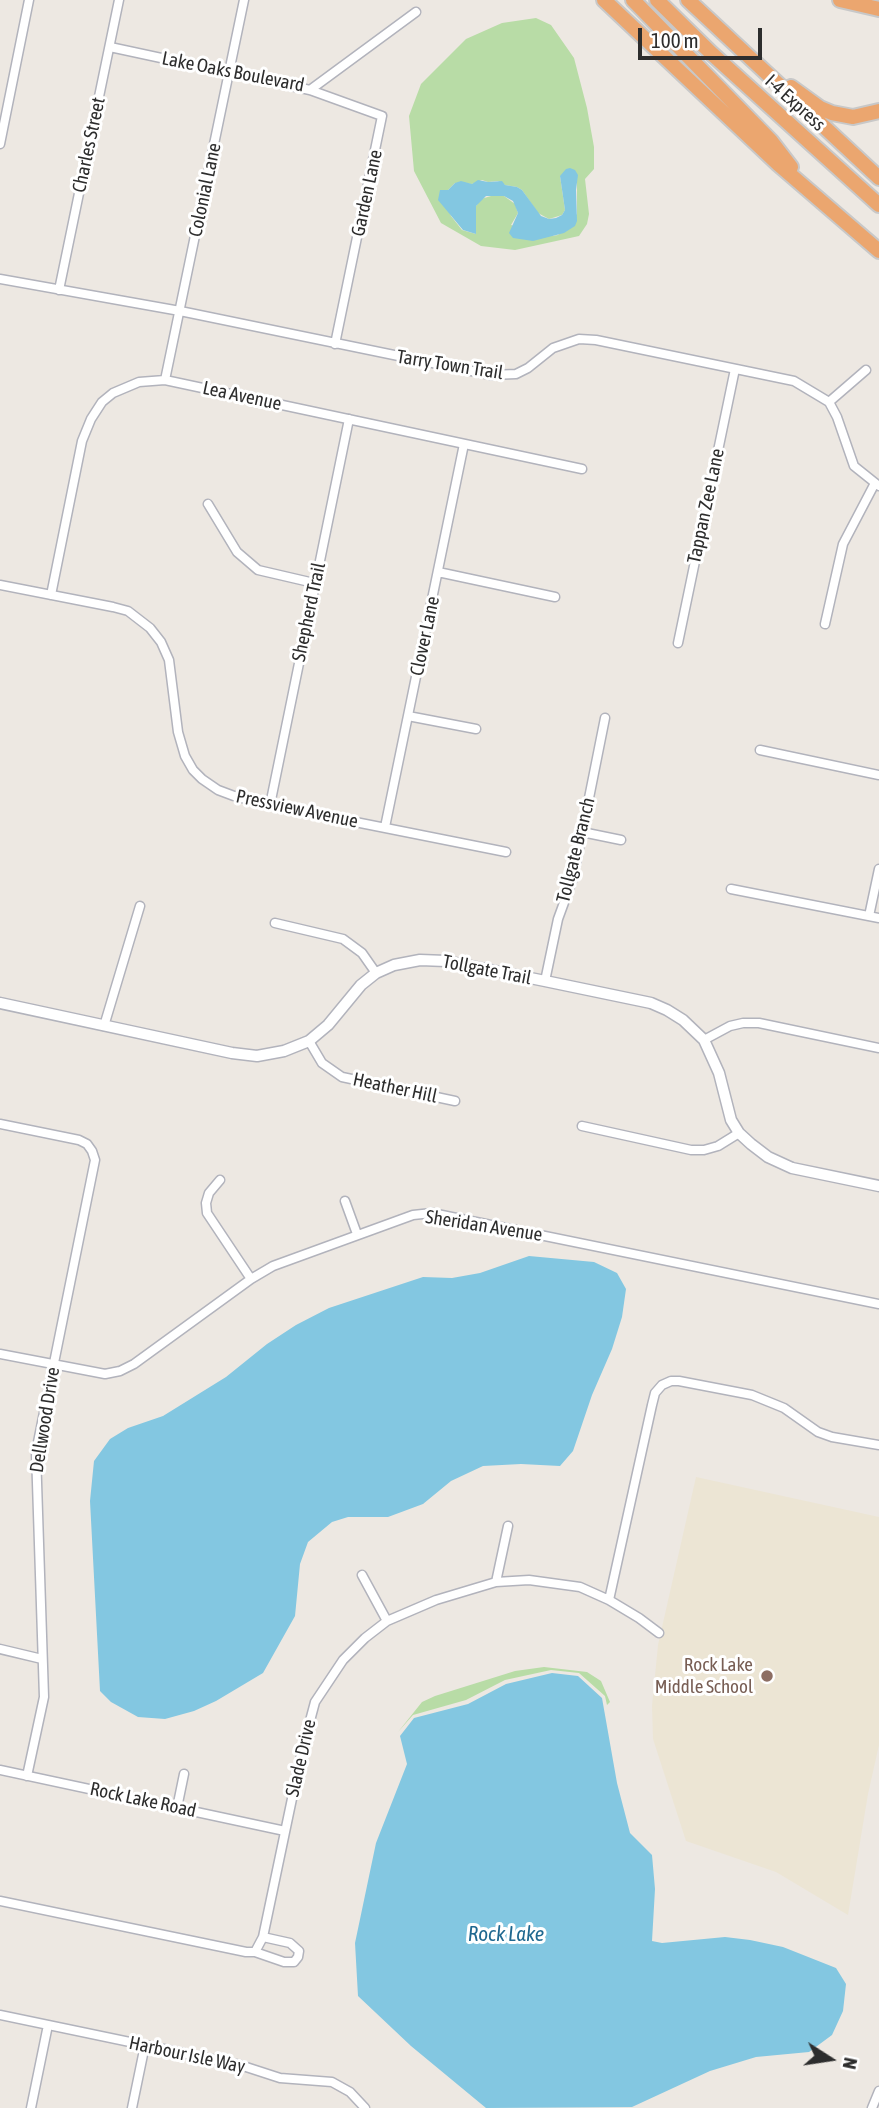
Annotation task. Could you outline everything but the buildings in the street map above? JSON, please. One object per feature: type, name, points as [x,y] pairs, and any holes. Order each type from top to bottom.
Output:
[{"type":"highway","points":[[604,0],[814,196],[879,251]]},
{"type":"highway","points":[[633,0],[771,141],[814,196]]},
{"type":"highway","name":"I-4 Express","points":[[657,0],[711,53],[879,205]]},
{"type":"highway","points":[[688,0],[879,178]]},
{"type":"highway","points":[[840,0],[879,9]]},
{"type":"highway","points":[[721,32],[820,108],[853,117],[879,111]]},
{"type":"street","points":[[0,144],[29,0]]},
{"type":"street","name":"Charles Street","points":[[59,290],[119,0]]},
{"type":"street","name":"Colonial Lane","points":[[165,380],[244,0]]},
{"type":"street","name":"Lake Oaks Boulevard","points":[[110,47],[310,90],[416,12]]},
{"type":"street","name":"Garden Lane","points":[[310,90],[382,116],[335,344]]},
{"type":"street","name":"Tarry Town Trail","points":[[0,279],[180,311],[506,376],[528,368],[553,348],[579,340],[596,340],[794,382],[829,402]]},
{"type":"street","name":"Tappan Zee Lane","points":[[678,643],[734,369]]},
{"type":"street","points":[[825,624],[843,544],[877,484],[854,466],[829,402],[866,370]]},
{"type":"street","name":"Lea Avenue","points":[[51,594],[82,441],[102,402],[126,386],[165,380],[582,469]]},
{"type":"street","name":"Shepherd Trail","points":[[270,804],[349,419]]},
{"type":"street","name":"Clover Lane","points":[[385,827],[464,444]]},
{"type":"street","points":[[208,504],[237,552],[258,570],[314,583]]},
{"type":"street","points":[[438,572],[555,597]]},
{"type":"street","name":"Pressview Avenue","points":[[0,585],[128,611],[150,628],[161,642],[169,660],[178,732],[185,756],[193,770],[218,790],[270,804],[506,852]]},
{"type":"street","points":[[408,716],[476,729]]},
{"type":"street","name":"Tollgate Branch","points":[[545,981],[558,919],[569,890],[605,718]]},
{"type":"street","points":[[760,750],[879,775]]},
{"type":"street","points":[[582,832],[621,840]]},
{"type":"street","points":[[869,916],[879,869]]},
{"type":"street","points":[[732,889],[879,918]]},
{"type":"street","points":[[104,1026],[140,906]]},
{"type":"street","points":[[275,923],[343,939],[362,953],[376,973]]},
{"type":"street","name":"Tollgate Trail","points":[[0,1003],[244,1055],[270,1055],[309,1041],[336,1016],[352,993],[376,973],[394,965],[432,959],[545,981],[659,1006],[684,1020],[704,1040],[713,1057],[726,1105],[739,1133],[768,1157],[792,1168],[879,1186]]},
{"type":"street","points":[[704,1040],[730,1026],[759,1023],[879,1048]]},
{"type":"street","name":"Heather Hill","points":[[309,1041],[322,1063],[342,1077],[455,1101]]},
{"type":"street","name":"Dellwood Drive","points":[[0,1124],[79,1140],[87,1144],[92,1151],[94,1169],[36,1452],[44,1697],[27,1776]]},
{"type":"street","points":[[582,1126],[691,1150],[718,1146],[739,1133]]},
{"type":"street","points":[[219,1180],[209,1193],[207,1213],[251,1279]]},
{"type":"street","points":[[345,1201],[357,1234]]},
{"type":"street","name":"Sheridan Avenue","points":[[0,1354],[105,1374],[120,1371],[134,1364],[273,1266],[412,1215],[432,1213],[879,1304]]},
{"type":"street","points":[[609,1600],[652,1405],[655,1393],[662,1385],[679,1381],[752,1395],[784,1408],[818,1432],[879,1445]]},
{"type":"street","points":[[496,1582],[508,1526]]},
{"type":"street","points":[[362,1575],[387,1621]]},
{"type":"street","name":"Slade Drive","points":[[254,1952],[263,1937],[315,1702],[343,1660],[387,1621],[423,1605],[496,1582],[529,1580],[580,1587],[609,1600],[659,1633]]},
{"type":"street","points":[[0,1650],[42,1659]]},
{"type":"street","name":"Rock Lake Road","points":[[0,1770],[285,1831]]},
{"type":"street","points":[[177,1808],[184,1774]]},
{"type":"street","points":[[0,1901],[254,1952],[284,1962],[294,1962],[298,1957],[299,1951],[290,1943],[263,1937]]},
{"type":"street","name":"Harbour Isle Way","points":[[0,2014],[240,2065],[279,2078],[332,2082],[350,2092],[365,2108]]},
{"type":"street","points":[[30,2108],[48,2025]]},
{"type":"street","points":[[132,2108],[145,2045]]},
{"type":"street","points":[[872,2108],[879,2091]]},
{"type":"shaded area","name":"Rock Lake Middle School","points":[[696,1477],[879,1517],[879,1745],[848,1915],[776,1872],[686,1841],[653,1739],[652,1706],[658,1645]]},
{"type":"green space","points":[[536,18],[551,25],[574,58],[594,147],[594,169],[585,179],[589,214],[587,224],[579,236],[515,250],[481,246],[441,223],[414,171],[409,116],[421,84],[466,39],[502,23]],"holes":[[[560,176],[577,183],[577,214],[558,235],[552,236],[511,225],[518,213],[515,204],[504,196],[481,199],[476,206],[476,234],[462,230],[451,216],[440,190],[448,190],[455,183],[498,181],[522,190],[538,213],[549,219],[562,215],[565,210]]]},
{"type":"green space","points":[[544,1667],[587,1672],[601,1681],[610,1702],[607,1705],[605,1696],[579,1673],[551,1670],[505,1680],[466,1700],[413,1715],[398,1732],[422,1702],[435,1696],[515,1671]]},
{"type":"water","points":[[570,168],[578,175],[575,226],[564,233],[533,241],[513,238],[509,233],[518,213],[513,201],[504,196],[486,196],[476,206],[476,234],[463,230],[438,200],[440,190],[448,190],[461,181],[472,184],[478,180],[502,181],[505,185],[522,190],[541,216],[556,218],[565,210],[560,176]]},
{"type":"water","points":[[529,1256],[594,1262],[617,1273],[626,1289],[622,1317],[612,1349],[592,1395],[573,1451],[560,1466],[483,1466],[451,1481],[423,1504],[388,1517],[348,1517],[332,1522],[308,1542],[300,1564],[295,1616],[263,1673],[216,1701],[194,1711],[165,1719],[138,1717],[111,1702],[100,1691],[90,1501],[94,1461],[110,1439],[128,1428],[163,1416],[226,1377],[296,1325],[329,1308],[423,1277],[452,1278],[480,1273]]},
{"type":"water","name":"Rock Lake","points":[[552,1673],[578,1676],[602,1698],[617,1783],[630,1833],[652,1855],[655,1889],[652,1941],[662,1943],[725,1937],[750,1940],[783,1947],[836,1968],[846,1984],[843,2011],[832,2035],[809,2052],[756,2057],[710,2071],[632,2107],[486,2108],[411,2046],[358,1996],[355,1943],[376,1843],[407,1764],[400,1736],[414,1718],[468,1704],[506,1684]]},
{"type":"place","name":"Rock Lake Middle School","points":[[767,1676]]}]
